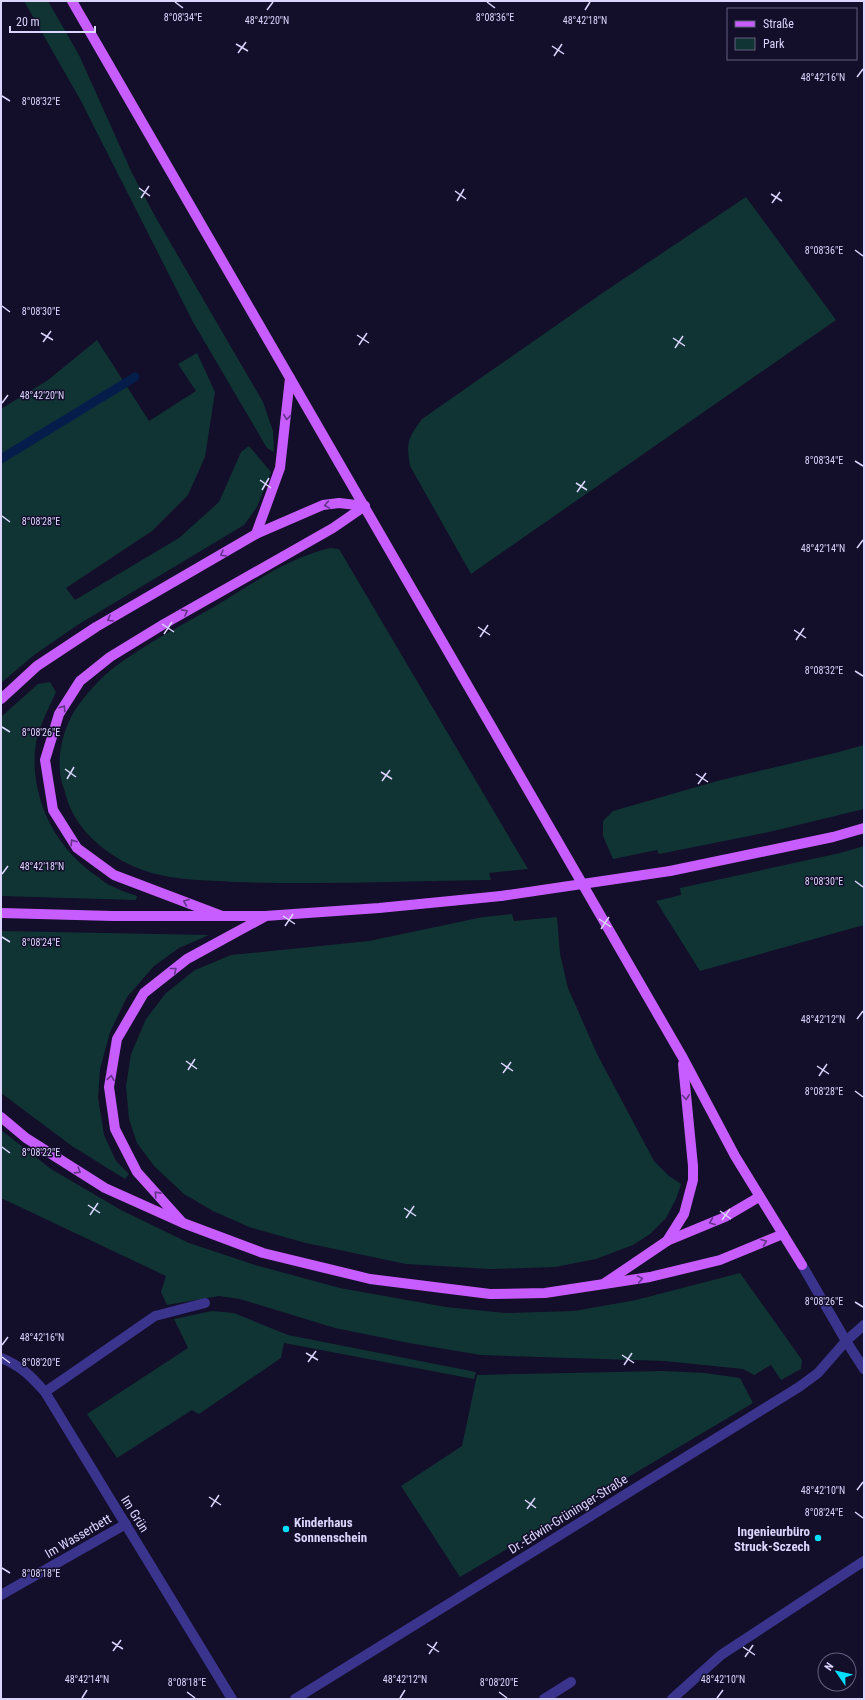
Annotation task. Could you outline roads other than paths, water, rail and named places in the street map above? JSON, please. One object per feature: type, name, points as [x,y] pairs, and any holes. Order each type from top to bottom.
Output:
[{"type":"main road","points":[[72,1],[683,1058],[735,1156],[802,1265]]},
{"type":"main road","points":[[256,534],[280,468],[290,378]]},
{"type":"main road","points":[[1,699],[37,666],[96,627],[256,534],[323,505],[339,503],[365,506]]},
{"type":"main road","points":[[222,916],[114,875],[77,848],[53,810],[45,760],[59,714],[80,682],[110,657],[164,624],[332,528],[365,506]]},
{"type":"main road","points":[[1,913],[113,916],[266,916],[379,908],[501,896],[670,871],[833,837],[864,828]]},
{"type":"main road","points":[[183,1223],[137,1172],[115,1129],[109,1087],[118,1039],[144,993],[186,960],[266,916]]},
{"type":"main road","points":[[667,1241],[684,1214],[693,1180],[683,1058]]},
{"type":"main road","points":[[1,1116],[26,1138],[105,1188],[183,1223],[263,1253],[370,1279],[490,1294],[545,1293],[650,1277],[720,1260],[783,1234]]},
{"type":"main road","points":[[602,1285],[667,1241],[725,1217],[759,1197]]},
{"type":"street","points":[[802,1265],[864,1369]]},
{"type":"street","points":[[45,1392],[155,1316],[205,1303]]},
{"type":"street","name":"Dr.-Edwin-Grüninger-Straße","points":[[295,1699],[818,1374],[846,1341],[864,1325]]},
{"type":"street","name":"Im Grün","points":[[1,1358],[16,1364],[31,1376],[45,1392],[232,1699]]},
{"type":"street","name":"Im Wasserbett","points":[[1,1595],[126,1524]]},
{"type":"street","points":[[672,1699],[721,1655],[864,1561]]},
{"type":"street","points":[[544,1699],[571,1682]]},
{"type":"waterway","points":[[1,459],[135,377]]},
{"type":"place","name":"Kinderhaus Sonnenschein","points":[[286,1529]]},
{"type":"place","name":"Ingenieurbüro Struck-Sczech","points":[[818,1538]]}]
